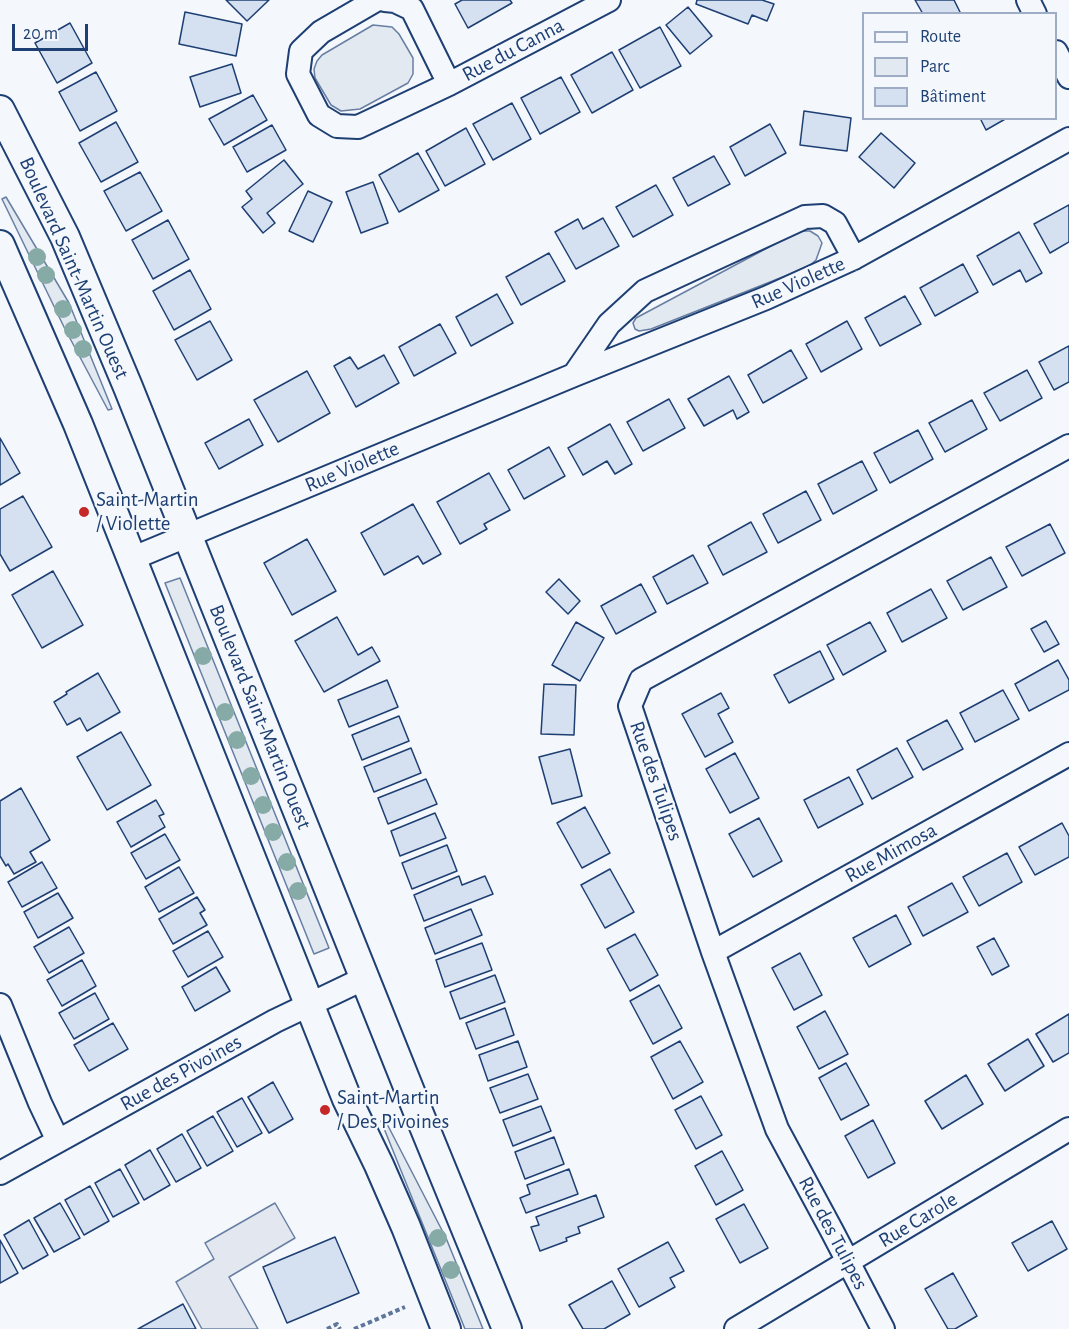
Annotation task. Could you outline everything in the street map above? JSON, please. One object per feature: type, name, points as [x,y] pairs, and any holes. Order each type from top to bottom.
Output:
[{"type":"street","name":"Rue du Canna","points":[[376,0],[321,32],[301,51],[298,74],[319,116],[337,126],[358,128],[449,84],[609,0]]},
{"type":"street","name":"Rue du Canna","points":[[385,0],[396,1],[412,9],[449,84]]},
{"type":"street","points":[[1057,54],[1069,77]]},
{"type":"street","name":"Boulevard Saint-Martin Ouest","points":[[0,110],[64,237],[188,535],[507,1329]]},
{"type":"street","name":"Rue Violette","points":[[131,560],[574,375],[766,298],[854,258],[1069,139]]},
{"type":"street","name":"Rue Violette","points":[[574,375],[609,324],[645,291],[805,217],[823,216],[835,223],[854,258]]},
{"type":"street","points":[[0,245],[78,424],[346,1098],[380,1165],[447,1329]]},
{"type":"street","name":"Rue des Tulipes","points":[[883,1329],[849,1261],[777,1129],[713,952],[630,706],[641,680],[1069,446]]},
{"type":"street","name":"Rue Mimosa","points":[[713,952],[1069,754]]},
{"type":"street","name":"Rue des Pivoines","points":[[0,1173],[274,1021],[365,978]]},
{"type":"street","points":[[0,1005],[58,1141]]},
{"type":"street","name":"Rue Carole","points":[[736,1329],[1069,1129]]},
{"type":"path","points":[[354,1329],[405,1307]]},
{"type":"path","points":[[327,1329],[338,1324],[340,1329]]},
{"type":"green space","points":[[373,25],[392,27],[399,34],[413,58],[413,74],[408,83],[360,109],[341,111],[331,105],[315,78],[314,69],[322,55]]},
{"type":"green space","points":[[6,197],[69,303],[112,409],[108,410],[64,327],[2,199]]},
{"type":"green space","points":[[799,231],[810,231],[818,236],[822,243],[816,260],[808,267],[651,329],[639,331],[635,329],[633,323],[636,318]]},
{"type":"green space","points":[[180,578],[329,948],[314,954],[165,583]]},
{"type":"green space","points":[[385,1120],[446,1238],[483,1329],[465,1329],[381,1121]]},
{"type":"shaded area","points":[[275,1203],[295,1238],[229,1277],[258,1329],[202,1329],[176,1282],[214,1259],[205,1243]]},
{"type":"building","points":[[226,0],[269,0],[247,21]]},
{"type":"building","points":[[462,0],[510,0],[512,3],[468,28],[455,4]]},
{"type":"building","points":[[697,0],[762,0],[774,4],[767,21],[752,15],[748,24],[696,4]]},
{"type":"building","points":[[915,0],[954,0],[960,12],[922,12]]},
{"type":"building","points":[[688,7],[712,36],[690,54],[666,25]]},
{"type":"building","points":[[185,12],[242,24],[236,56],[179,44]]},
{"type":"building","points":[[70,23],[92,63],[57,83],[35,43]]},
{"type":"building","points":[[660,27],[681,66],[640,88],[619,50]]},
{"type":"building","points":[[612,52],[633,90],[592,113],[571,75]]},
{"type":"building","points":[[232,64],[241,93],[200,107],[190,77]]},
{"type":"building","points":[[96,72],[117,111],[80,131],[59,92]]},
{"type":"building","points":[[561,77],[580,112],[540,134],[521,98]]},
{"type":"building","points":[[253,95],[267,120],[224,145],[209,119]]},
{"type":"building","points":[[512,103],[531,139],[493,160],[473,124]]},
{"type":"building","points":[[804,111],[851,118],[847,151],[800,145]]},
{"type":"building","points":[[981,120],[1004,120],[986,130]]},
{"type":"building","points":[[116,122],[138,162],[101,182],[79,143]]},
{"type":"building","points":[[770,124],[786,153],[745,176],[730,147]]},
{"type":"building","points":[[272,125],[286,150],[247,172],[233,147]]},
{"type":"building","points":[[466,128],[485,164],[445,186],[426,151]]},
{"type":"building","points":[[881,133],[915,163],[894,188],[859,157]]},
{"type":"building","points":[[418,153],[439,190],[399,212],[379,175]]},
{"type":"building","points":[[714,156],[730,184],[688,206],[673,178]]},
{"type":"building","points":[[284,160],[303,184],[267,213],[275,223],[263,233],[242,207],[252,199],[246,191]]},
{"type":"building","points":[[140,172],[162,211],[126,231],[104,191]]},
{"type":"building","points":[[373,182],[388,223],[361,233],[346,192]]},
{"type":"building","points":[[656,185],[673,215],[633,237],[616,207]]},
{"type":"building","points":[[308,191],[332,202],[313,242],[289,231]]},
{"type":"building","points":[[1069,205],[1069,242],[1050,253],[1034,224]]},
{"type":"building","points":[[603,218],[619,246],[576,269],[555,232],[578,219],[583,229]]},
{"type":"building","points":[[168,220],[189,259],[153,279],[132,240]]},
{"type":"building","points":[[1019,232],[1042,273],[1026,282],[1020,270],[993,285],[977,256]]},
{"type":"building","points":[[549,253],[565,281],[521,305],[506,277]]},
{"type":"building","points":[[963,264],[978,292],[935,316],[920,288]]},
{"type":"building","points":[[190,270],[211,309],[174,330],[153,291]]},
{"type":"building","points":[[497,294],[513,323],[471,346],[456,317]]},
{"type":"building","points":[[905,296],[921,324],[880,346],[865,318]]},
{"type":"building","points":[[210,321],[232,360],[197,380],[175,340]]},
{"type":"building","points":[[847,321],[862,349],[821,372],[806,344]]},
{"type":"building","points":[[440,324],[456,353],[414,376],[399,347]]},
{"type":"building","points":[[1069,346],[1069,382],[1054,390],[1039,362]]},
{"type":"building","points":[[791,350],[807,378],[763,403],[748,375]]},
{"type":"building","points":[[384,355],[399,383],[356,407],[334,366],[350,357],[358,369]]},
{"type":"building","points":[[1027,370],[1042,398],[1000,421],[984,393]]},
{"type":"building","points":[[307,371],[330,413],[278,442],[254,400]]},
{"type":"building","points":[[729,376],[749,412],[737,419],[733,410],[704,426],[688,399]]},
{"type":"building","points":[[669,399],[685,428],[643,451],[627,422]]},
{"type":"building","points":[[972,400],[987,429],[945,452],[929,423]]},
{"type":"building","points":[[249,419],[263,445],[219,469],[205,443]]},
{"type":"building","points":[[610,424],[632,464],[615,474],[607,461],[583,475],[568,448]]},
{"type":"building","points":[[918,430],[933,459],[890,483],[874,453]]},
{"type":"building","points":[[0,438],[20,473],[0,485]]},
{"type":"building","points":[[549,447],[565,476],[524,499],[508,470]]},
{"type":"building","points":[[862,461],[877,490],[833,514],[818,484]]},
{"type":"building","points":[[489,473],[510,510],[484,524],[487,529],[460,544],[437,502]]},
{"type":"building","points":[[806,491],[821,520],[778,543],[763,514]]},
{"type":"building","points":[[23,496],[52,547],[10,571],[0,554],[0,509]]},
{"type":"building","points":[[413,504],[441,554],[423,564],[418,556],[384,575],[361,533]]},
{"type":"building","points":[[751,522],[767,552],[723,575],[708,546]]},
{"type":"building","points":[[1050,524],[1065,553],[1022,576],[1006,547]]},
{"type":"building","points":[[307,539],[336,591],[292,615],[264,563]]},
{"type":"building","points":[[693,555],[708,583],[667,604],[653,577]]},
{"type":"building","points":[[991,557],[1007,587],[963,610],[947,581]]},
{"type":"building","points":[[53,571],[83,625],[42,648],[12,595]]},
{"type":"building","points":[[559,579],[580,601],[568,614],[546,592]]},
{"type":"building","points":[[641,584],[656,612],[616,634],[601,606]]},
{"type":"building","points":[[931,589],[947,618],[902,642],[887,613]]},
{"type":"building","points":[[337,617],[358,655],[372,647],[380,661],[324,692],[295,641]]},
{"type":"building","points":[[1046,621],[1059,644],[1044,652],[1031,629]]},
{"type":"building","points":[[576,622],[604,638],[580,681],[552,665]]},
{"type":"building","points":[[870,622],[886,651],[843,675],[827,645]]},
{"type":"building","points":[[820,651],[834,679],[789,703],[774,675]]},
{"type":"building","points":[[1058,660],[1069,680],[1069,690],[1029,711],[1015,684]]},
{"type":"building","points":[[98,673],[120,712],[87,731],[80,718],[67,725],[54,702]]},
{"type":"building","points":[[387,680],[398,707],[349,727],[338,700]]},
{"type":"building","points":[[544,684],[576,685],[574,735],[541,734]]},
{"type":"building","points":[[1003,690],[1019,719],[975,742],[960,713]]},
{"type":"building","points":[[721,693],[729,708],[718,714],[733,742],[705,757],[682,714]]},
{"type":"building","points":[[399,716],[409,741],[362,760],[352,735]]},
{"type":"building","points":[[947,720],[963,749],[923,770],[907,741]]},
{"type":"building","points":[[121,732],[151,785],[107,810],[77,757]]},
{"type":"building","points":[[411,748],[421,773],[374,792],[364,767]]},
{"type":"building","points":[[897,748],[913,777],[872,799],[857,770]]},
{"type":"building","points":[[570,749],[582,796],[552,804],[539,757]]},
{"type":"building","points":[[735,753],[759,798],[730,813],[706,769]]},
{"type":"building","points":[[849,777],[863,804],[818,828],[804,800]]},
{"type":"building","points":[[426,779],[437,804],[388,824],[378,798]]},
{"type":"building","points":[[21,788],[50,840],[30,852],[36,862],[14,874],[0,856],[0,801]]},
{"type":"building","points":[[156,800],[164,814],[159,816],[165,827],[131,847],[117,822]]},
{"type":"building","points":[[585,807],[610,853],[582,868],[557,823]]},
{"type":"building","points":[[435,813],[446,838],[400,856],[391,831]]},
{"type":"building","points":[[759,818],[782,861],[753,877],[729,834]]},
{"type":"building","points":[[1062,823],[1069,836],[1069,857],[1035,875],[1019,847]]},
{"type":"building","points":[[165,834],[180,860],[146,879],[131,853]]},
{"type":"building","points":[[447,845],[457,871],[412,889],[402,863]]},
{"type":"building","points":[[1007,853],[1022,882],[979,906],[963,877]]},
{"type":"building","points":[[42,862],[57,888],[22,907],[8,882]]},
{"type":"building","points":[[179,867],[194,893],[159,912],[145,887]]},
{"type":"building","points":[[610,869],[634,912],[605,928],[581,885]]},
{"type":"building","points":[[459,876],[462,885],[485,876],[493,894],[424,921],[414,895]]},
{"type":"building","points":[[952,883],[968,912],[923,936],[908,907]]},
{"type":"building","points":[[58,893],[73,918],[38,938],[24,912]]},
{"type":"building","points":[[197,897],[205,910],[200,913],[207,925],[173,944],[159,919]]},
{"type":"building","points":[[471,909],[482,935],[435,954],[425,928]]},
{"type":"building","points":[[896,915],[911,944],[869,967],[853,938]]},
{"type":"building","points":[[69,927],[84,953],[49,973],[34,947]]},
{"type":"building","points":[[208,931],[223,957],[188,977],[173,951]]},
{"type":"building","points":[[635,934],[658,975],[630,991],[607,949]]},
{"type":"building","points":[[994,938],[1009,966],[992,975],[977,947]]},
{"type":"building","points":[[482,943],[492,970],[445,987],[436,960]]},
{"type":"building","points":[[800,953],[822,995],[794,1010],[772,968]]},
{"type":"building","points":[[82,960],[96,986],[62,1006],[47,980]]},
{"type":"building","points":[[216,967],[230,991],[195,1011],[182,987]]},
{"type":"building","points":[[495,975],[505,1002],[460,1019],[450,992]]},
{"type":"building","points":[[659,985],[682,1028],[653,1044],[630,1001]]},
{"type":"building","points":[[95,993],[109,1019],[74,1039],[59,1013]]},
{"type":"building","points":[[505,1008],[514,1035],[476,1049],[466,1023]]},
{"type":"building","points":[[825,1011],[848,1054],[819,1069],[797,1027]]},
{"type":"building","points":[[1069,1014],[1069,1053],[1053,1062],[1036,1034]]},
{"type":"building","points":[[113,1023],[128,1049],[89,1071],[74,1045]]},
{"type":"building","points":[[1028,1039],[1044,1066],[1005,1091],[988,1064]]},
{"type":"building","points":[[518,1041],[527,1067],[488,1081],[479,1055]]},
{"type":"building","points":[[680,1041],[703,1082],[673,1099],[651,1057]]},
{"type":"building","points":[[846,1063],[869,1105],[841,1120],[819,1078]]},
{"type":"building","points":[[528,1074],[538,1099],[500,1113],[490,1088]]},
{"type":"building","points":[[966,1075],[983,1104],[942,1129],[925,1101]]},
{"type":"building","points":[[273,1082],[293,1119],[269,1133],[248,1097]]},
{"type":"building","points":[[701,1096],[722,1135],[696,1149],[675,1110]]},
{"type":"building","points":[[242,1098],[262,1133],[237,1147],[217,1112]]},
{"type":"building","points":[[541,1106],[551,1131],[513,1146],[503,1120]]},
{"type":"building","points":[[213,1116],[233,1151],[207,1166],[187,1131]]},
{"type":"building","points":[[873,1120],[895,1163],[868,1178],[845,1136]]},
{"type":"building","points":[[182,1134],[201,1168],[176,1182],[157,1149]]},
{"type":"building","points":[[554,1137],[564,1164],[525,1179],[515,1152]]},
{"type":"building","points":[[150,1150],[170,1185],[144,1200],[125,1165]]},
{"type":"building","points":[[722,1151],[743,1190],[716,1205],[695,1166]]},
{"type":"building","points":[[120,1169],[139,1203],[113,1217],[95,1183]]},
{"type":"building","points":[[569,1169],[578,1194],[526,1213],[520,1198],[530,1194],[527,1185]]},
{"type":"building","points":[[90,1186],[109,1221],[84,1235],[65,1200]]},
{"type":"building","points":[[596,1195],[604,1217],[578,1227],[580,1233],[566,1238],[567,1241],[540,1251],[531,1227],[539,1225],[536,1217]]},
{"type":"building","points":[[60,1203],[80,1238],[54,1252],[34,1218]]},
{"type":"building","points":[[744,1204],[768,1248],[740,1263],[716,1219]]},
{"type":"building","points":[[29,1220],[48,1255],[23,1269],[4,1235]]},
{"type":"building","points":[[1052,1221],[1067,1249],[1028,1271],[1012,1243]]},
{"type":"building","points":[[335,1237],[359,1293],[287,1323],[263,1267]]},
{"type":"building","points":[[0,1240],[18,1273],[0,1283]]},
{"type":"building","points":[[668,1242],[684,1271],[670,1278],[675,1287],[639,1307],[618,1269]]},
{"type":"building","points":[[953,1273],[977,1316],[955,1329],[948,1329],[925,1289]]},
{"type":"building","points":[[612,1281],[630,1314],[604,1329],[583,1329],[569,1305]]},
{"type":"building","points":[[183,1304],[196,1329],[138,1329]]},
{"type":"place","name":"Saint-Martin / Violette","points":[[84,512]]},
{"type":"place","name":"Saint-Martin / Des Pivoines","points":[[325,1110]]}]
